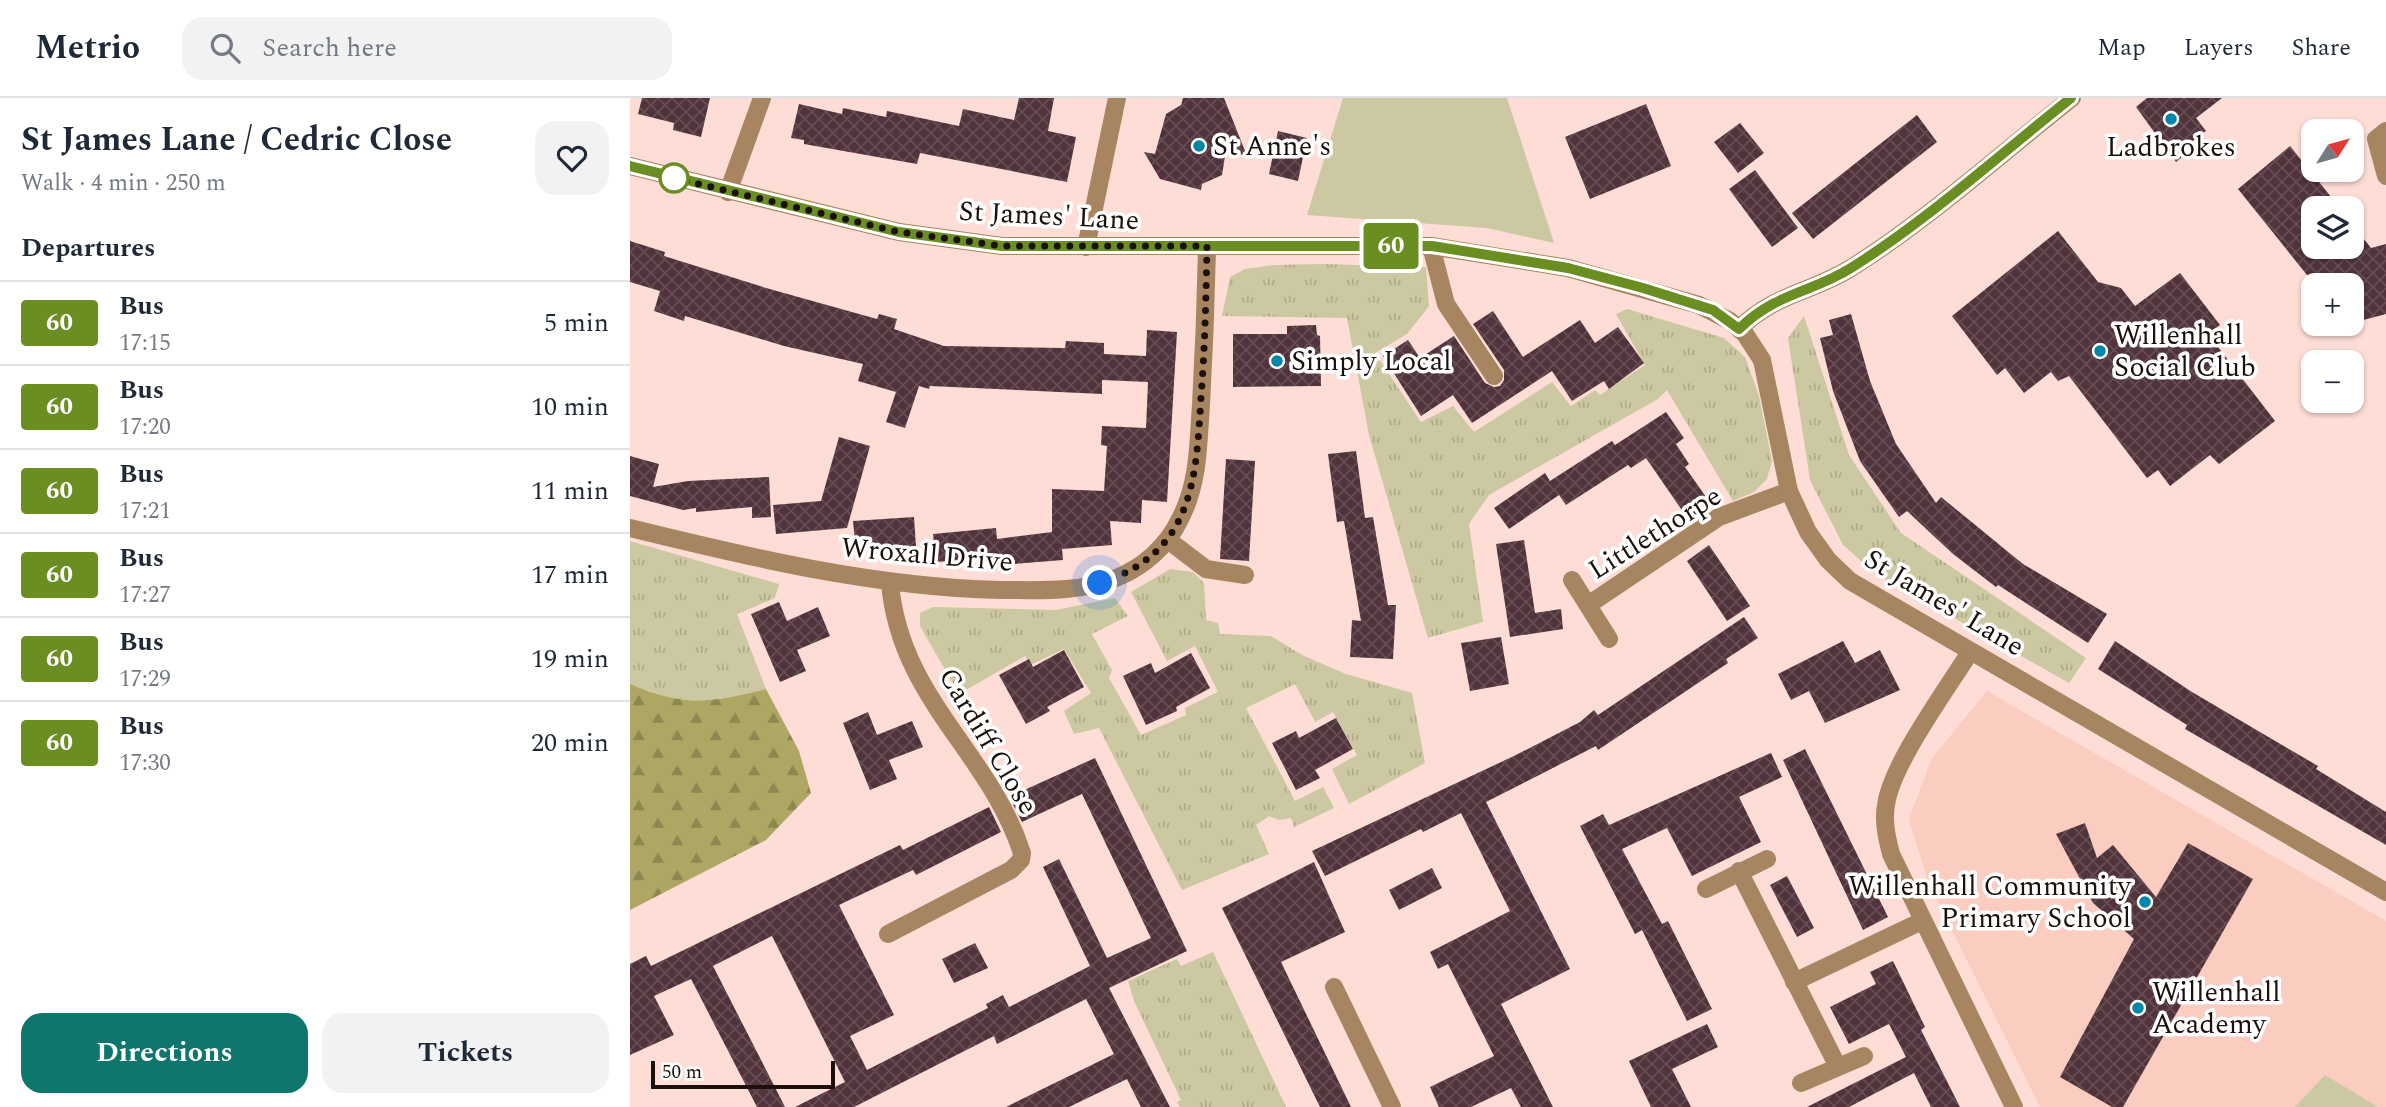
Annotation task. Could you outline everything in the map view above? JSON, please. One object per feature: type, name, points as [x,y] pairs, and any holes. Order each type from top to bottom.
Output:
[{"type":"street","points":[[728,192],[762,98]]},
{"type":"street","points":[[1086,247],[1117,98]]},
{"type":"street","points":[[1739,329],[1781,298],[1824,282],[1871,254],[2071,98]]},
{"type":"street","points":[[2386,131],[2376,139],[2386,176]]},
{"type":"street","name":"St James' Lane","points":[[630,166],[899,232],[1002,246],[1432,246],[1568,268],[1706,308],[1739,329],[1758,352],[1768,376],[1789,491],[1808,532],[1828,560],[1850,581],[2386,892]]},
{"type":"street","name":"Wroxall Drive","points":[[630,528],[822,572],[890,583],[1049,590],[1083,587],[1133,571],[1168,540],[1187,504],[1197,467],[1206,333],[1207,246]]},
{"type":"street","points":[[1432,246],[1446,304],[1494,376]]},
{"type":"street","name":"Littlethorpe","points":[[1588,605],[1719,517],[1789,491]]},
{"type":"street","points":[[1168,540],[1206,569],[1245,575]]},
{"type":"street","name":"Littlethorpe","points":[[1572,580],[1609,639]]},
{"type":"street","name":"Cardiff Close","points":[[888,934],[1011,870],[1021,860],[1022,853],[995,793],[931,703],[914,670],[895,625],[890,583]]},
{"type":"street","points":[[1970,652],[1893,777],[1885,805],[1885,828],[1891,854],[2014,1107]]},
{"type":"street","points":[[1706,889],[1767,859]]},
{"type":"street","points":[[1739,871],[1838,1067]]},
{"type":"street","points":[[1794,982],[1922,921]]},
{"type":"street","points":[[1334,987],[1392,1107]]},
{"type":"street","points":[[1801,1083],[1864,1056]]},
{"type":"shaded area","name":"Willenhall Community Primary School","points":[[1987,691],[2386,921],[2386,1107],[2040,1107],[1928,882],[1909,819],[1932,758]]},
{"type":"green space","points":[[1343,98],[1507,98],[1554,243],[1487,228],[1307,215]]},
{"type":"green space","points":[[1274,265],[1426,267],[1429,306],[1407,334],[1375,353],[1421,422],[1453,406],[1474,432],[1552,382],[1571,406],[1595,390],[1600,395],[1645,365],[1616,314],[1627,309],[1724,338],[1745,357],[1759,396],[1772,461],[1767,479],[1754,492],[1733,501],[1667,390],[1658,399],[1489,495],[1469,524],[1483,622],[1428,638],[1369,435],[1347,318],[1222,316],[1230,277],[1245,269]]},
{"type":"green space","points":[[1804,316],[1849,455],[1901,533],[2086,658],[2069,683],[1876,574],[1843,545],[1810,480],[1788,338]]},
{"type":"green space","points":[[630,541],[779,584],[775,598],[737,614],[766,689],[713,700],[697,700],[666,696],[630,684]]},
{"type":"green space","points":[[1170,569],[1193,572],[1204,583],[1206,620],[1218,623],[1220,634],[1271,636],[1302,655],[1346,674],[1412,693],[1425,763],[1349,804],[1332,769],[1357,755],[1333,712],[1315,722],[1295,684],[1246,708],[1295,801],[1323,787],[1334,808],[1294,827],[1291,818],[1279,820],[1269,816],[1256,825],[1269,854],[1182,890],[1099,728],[1074,734],[1064,711],[1091,693],[1064,649],[1030,665],[1025,656],[959,694],[920,626],[920,613],[933,607],[1056,610],[1115,598],[1128,616],[1092,634],[1112,670],[1109,678],[1141,735],[1186,715],[1185,708],[1218,692],[1195,646],[1167,661],[1131,592]]},
{"type":"green space","points":[[630,684],[666,696],[697,700],[713,700],[766,689],[799,751],[811,793],[766,840],[630,910]]},
{"type":"green space","points":[[1213,952],[1286,1107],[1180,1107],[1177,1102],[1181,1100],[1134,1001],[1128,981],[1177,959],[1181,966]]},
{"type":"green space","points":[[2325,1075],[2378,1107],[2295,1107]]},
{"type":"building","points":[[642,98],[710,98],[701,137],[673,130],[674,123],[638,114]]},
{"type":"building","points":[[1019,98],[1054,98],[1048,131],[1076,137],[1067,182],[920,153],[917,164],[804,144],[804,140],[791,138],[799,104],[842,114],[843,108],[886,117],[887,111],[959,126],[963,109],[1014,120]]},
{"type":"building","name":"St Anne's","points":[[1183,98],[1224,98],[1247,156],[1226,150],[1222,175],[1202,184],[1201,190],[1160,179],[1144,152],[1155,154],[1166,114],[1181,105]]},
{"type":"building","name":"Ladbrokes","points":[[2147,98],[2222,98],[2196,118],[2206,131],[2190,143],[2194,148],[2176,162],[2136,107]]},
{"type":"building","points":[[1646,104],[1671,166],[1590,199],[1565,137]]},
{"type":"building","points":[[1917,115],[1937,142],[1813,239],[1792,213]]},
{"type":"building","points":[[1740,123],[1764,153],[1738,173],[1714,142]]},
{"type":"building","points":[[1278,131],[1307,138],[1298,181],[1269,174]]},
{"type":"building","points":[[2290,146],[2301,160],[2301,182],[2319,182],[2330,196],[2301,196],[2301,259],[2364,259],[2364,239],[2371,248],[2386,244],[2386,314],[2364,320],[2364,273],[2305,273],[2238,189]]},
{"type":"building","points":[[1755,170],[1798,228],[1772,247],[1729,189]]},
{"type":"building","name":"Willenhall Social Club","points":[[2058,231],[2098,282],[2121,288],[2135,306],[2180,273],[2220,325],[2208,334],[2275,421],[2219,464],[2210,455],[2170,486],[2158,470],[2147,478],[2069,376],[2058,381],[2051,372],[2024,393],[2005,368],[1997,375],[1952,316]]},
{"type":"building","points":[[630,241],[665,252],[664,256],[766,288],[877,319],[879,314],[897,319],[894,329],[944,346],[1065,348],[1066,341],[1104,343],[1104,354],[1146,356],[1147,330],[1177,332],[1167,502],[1142,500],[1141,523],[1110,521],[1112,545],[1062,549],[1063,560],[1014,564],[1013,559],[985,562],[984,558],[936,562],[933,534],[996,528],[997,539],[1052,532],[1052,489],[1104,491],[1107,446],[1101,445],[1102,426],[1146,428],[1148,382],[1102,380],[1102,394],[930,386],[929,389],[919,386],[905,428],[886,422],[896,392],[858,381],[863,364],[784,346],[685,316],[684,321],[654,311],[660,291],[630,282]]},
{"type":"building","points":[[1493,311],[1523,357],[1580,320],[1595,343],[1618,327],[1644,363],[1609,389],[1604,381],[1572,401],[1552,371],[1472,423],[1453,395],[1421,416],[1383,356],[1408,340],[1420,358],[1454,336],[1485,383],[1494,387],[1500,386],[1504,380],[1504,370],[1473,324]]},
{"type":"building","points":[[1851,314],[1870,381],[1896,444],[1936,503],[1941,497],[2023,564],[2107,614],[2088,643],[1998,585],[1996,587],[1953,554],[1907,511],[1899,517],[1860,461],[1833,391],[1820,338],[1833,335],[1829,320]]},
{"type":"building","name":"Simply Local","points":[[1316,325],[1317,335],[1320,336],[1321,386],[1233,387],[1233,334],[1287,334],[1287,326]]},
{"type":"building","points":[[1666,412],[1684,438],[1676,444],[1689,464],[1685,467],[1713,507],[1690,522],[1646,458],[1631,468],[1628,465],[1566,505],[1559,495],[1509,529],[1494,508],[1545,473],[1550,481],[1612,441],[1615,445]]},
{"type":"building","points":[[839,437],[870,446],[847,528],[776,534],[773,505],[821,501]]},
{"type":"building","points":[[1356,451],[1365,518],[1373,517],[1388,605],[1396,605],[1393,659],[1350,657],[1352,620],[1361,621],[1344,521],[1337,522],[1328,454]]},
{"type":"building","points":[[630,456],[659,464],[653,487],[688,481],[769,477],[771,517],[752,518],[752,507],[696,512],[696,508],[683,510],[630,496]]},
{"type":"building","points":[[1226,459],[1255,461],[1249,561],[1220,559]]},
{"type":"building","points":[[914,517],[916,546],[856,551],[853,521]]},
{"type":"building","points":[[1524,540],[1535,613],[1561,609],[1563,629],[1510,637],[1496,544]]},
{"type":"building","points":[[1709,545],[1750,606],[1727,621],[1687,561]]},
{"type":"building","points":[[779,602],[787,621],[818,607],[830,636],[797,650],[806,671],[780,682],[751,614]]},
{"type":"building","points":[[1744,617],[1758,638],[1726,659],[1728,663],[1598,750],[1596,746],[1486,802],[1570,969],[1501,1004],[1553,1107],[1521,1107],[1511,1088],[1471,1107],[1439,1107],[1430,1087],[1494,1056],[1448,964],[1438,969],[1430,952],[1510,911],[1461,813],[1423,832],[1421,829],[1325,876],[1312,851],[1516,755],[1580,722],[1594,710],[1598,715]]},
{"type":"building","points":[[1501,637],[1509,684],[1470,691],[1461,643]]},
{"type":"building","points":[[1843,641],[1855,663],[1880,650],[1900,690],[1825,723],[1809,691],[1791,700],[1778,674]]},
{"type":"building","points":[[2115,641],[2192,692],[2318,766],[2316,769],[2386,812],[2386,845],[2185,729],[2187,725],[2098,669]]},
{"type":"building","points":[[1064,650],[1084,687],[1047,707],[1050,711],[1026,724],[999,675],[1029,659],[1033,667]]},
{"type":"building","points":[[1191,653],[1210,688],[1176,707],[1177,711],[1146,725],[1123,676],[1151,663],[1155,673]]},
{"type":"building","points":[[868,712],[877,735],[912,721],[923,747],[889,760],[897,779],[870,790],[843,723]]},
{"type":"building","points":[[1336,718],[1353,749],[1315,770],[1320,778],[1296,790],[1272,743],[1296,731],[1299,738]]},
{"type":"building","points":[[1805,749],[1888,917],[1863,930],[1783,760]]},
{"type":"building","points":[[1771,753],[1782,777],[1739,797],[1761,842],[1692,876],[1667,828],[1622,849],[1662,924],[1668,921],[1712,1009],[1687,1021],[1642,930],[1635,934],[1580,826],[1603,814],[1609,825]]},
{"type":"building","points":[[1095,758],[1187,951],[1109,988],[1170,1107],[1141,1107],[1127,1079],[1069,1107],[1006,1107],[1114,1054],[1086,999],[997,1044],[994,1036],[854,1107],[795,1107],[845,1082],[772,936],[713,966],[785,1107],[757,1107],[691,979],[654,996],[674,1035],[630,1055],[630,964],[646,956],[651,966],[900,845],[903,850],[989,807],[1001,832],[916,875],[913,870],[839,905],[894,1015],[850,1036],[867,1070],[988,1008],[986,1004],[1003,995],[1009,1007],[1090,966],[1043,867],[1059,859],[1107,958],[1151,938],[1082,794],[1022,822],[1009,797]]},
{"type":"building","name":"Willenhall Academy","points":[[2085,823],[2097,858],[2113,845],[2156,897],[2188,843],[2253,879],[2123,1107],[2112,1107],[2060,1077],[2134,939],[2093,903],[2056,834]]},
{"type":"building","points":[[1314,862],[1345,932],[1281,962],[1351,1107],[1320,1107],[1222,908]]},
{"type":"building","points":[[1432,868],[1442,888],[1399,910],[1389,890]]},
{"type":"building","points":[[1787,876],[1814,928],[1797,937],[1770,885]]},
{"type":"building","points":[[975,943],[988,968],[954,983],[942,959]]},
{"type":"building","points":[[1893,961],[1925,1027],[1921,1030],[1960,1107],[1931,1107],[1914,1073],[1849,1107],[1807,1107],[1906,1057],[1889,1024],[1849,1044],[1830,1007],[1876,984],[1870,972]]},
{"type":"building","points":[[1707,1024],[1718,1047],[1672,1069],[1691,1107],[1651,1107],[1629,1061]]},
{"type":"bus line","name":"60","points":[[630,166],[899,232],[1002,246],[1432,246],[1568,268],[1643,288],[1713,310],[1739,329],[1767,305],[1849,270],[1943,200],[2071,98]]},
{"type":"place","name":"Ladbrokes","points":[[2171,119]]},
{"type":"place","name":"St Anne's","points":[[1199,146]]},
{"type":"place","name":"Willenhall Social Club","points":[[2100,351]]},
{"type":"place","name":"Simply Local","points":[[1277,361]]},
{"type":"place","name":"Willenhall Community Primary School","points":[[2145,902]]},
{"type":"place","name":"Willenhall Academy","points":[[2138,1008]]},
{"type":"route","points":[[674,178],[899,232],[1002,246],[1207,246],[1206,333],[1197,467],[1192,491],[1168,540],[1147,561],[1133,571],[1100,583]]}]
